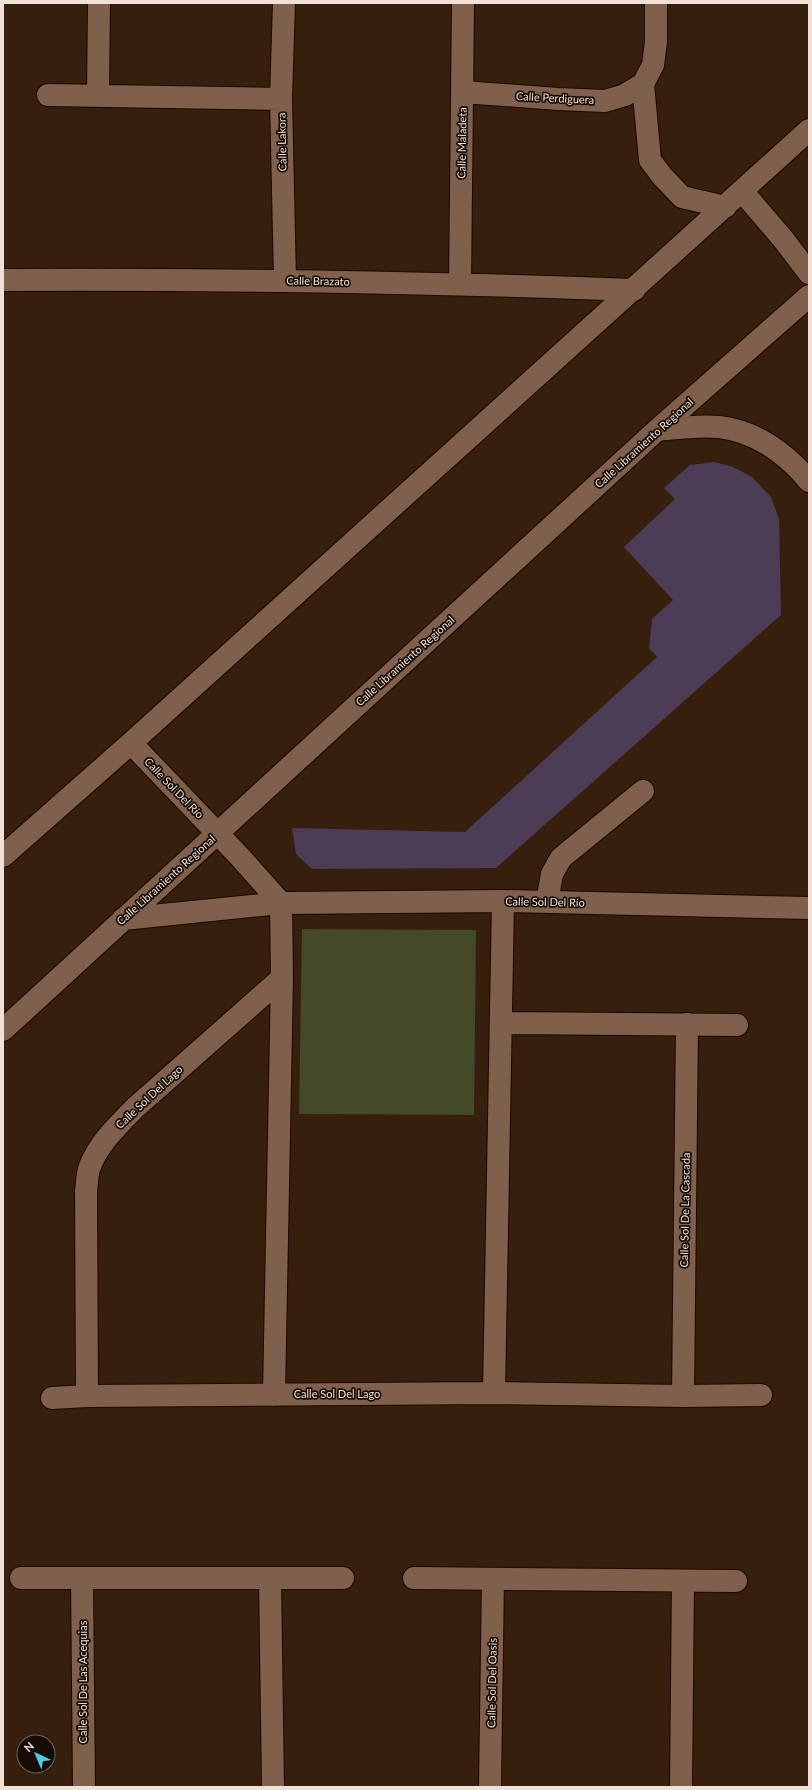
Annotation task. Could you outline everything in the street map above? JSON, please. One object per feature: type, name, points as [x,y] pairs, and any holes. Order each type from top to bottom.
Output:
[{"type":"street","points":[[98,95],[99,3]]},
{"type":"street","name":"Calle Lakora","points":[[284,3],[281,99],[285,280]]},
{"type":"street","name":"Calle Maladeta","points":[[460,284],[463,3]]},
{"type":"street","points":[[656,3],[656,42],[653,64],[643,84],[650,160],[662,176],[682,197],[725,207]]},
{"type":"street","name":"Calle Perdiguera","points":[[463,92],[605,101],[625,95],[643,84]]},
{"type":"street","points":[[48,95],[281,99]]},
{"type":"street","points":[[3,856],[131,744],[809,130]]},
{"type":"street","points":[[742,191],[783,239],[809,274]]},
{"type":"street","name":"Calle Brazato","points":[[3,280],[285,280],[634,290]]},
{"type":"street","name":"Calle Libramiento Regional","points":[[3,1030],[657,430],[809,296]]},
{"type":"street","points":[[657,430],[719,427],[749,434],[773,447],[799,469],[809,481]]},
{"type":"street","name":"Calle Sol Del Río","points":[[131,744],[218,833],[281,903]]},
{"type":"street","points":[[547,902],[552,874],[561,858],[643,791]]},
{"type":"street","points":[[503,901],[494,1394],[683,1396],[761,1395]]},
{"type":"street","name":"Calle Sol Del Río","points":[[123,919],[281,903],[503,901],[809,908]]},
{"type":"street","points":[[274,1395],[282,978],[281,903]]},
{"type":"street","name":"Calle Sol Del Lago","points":[[87,1396],[86,1191],[89,1170],[99,1150],[115,1129],[136,1107],[282,978]]},
{"type":"street","points":[[501,1024],[737,1024]]},
{"type":"street","name":"Calle Sol De La Cascada","points":[[683,1396],[687,1024]]},
{"type":"street","name":"Calle Sol Del Lago","points":[[52,1398],[87,1396],[494,1394]]},
{"type":"street","points":[[21,1578],[343,1578]]},
{"type":"street","name":"Calle Sol De Las Acequias","points":[[82,1578],[84,1787]]},
{"type":"street","points":[[270,1578],[273,1787]]},
{"type":"street","points":[[414,1578],[736,1581]]},
{"type":"street","name":"Calle Sol Del Oasis","points":[[490,1787],[493,1579]]},
{"type":"street","points":[[681,1787],[683,1581]]},
{"type":"green space","points":[[302,929],[476,930],[474,1115],[299,1114]]},
{"type":"building","points":[[714,462],[733,467],[752,477],[771,497],[779,519],[781,615],[496,868],[312,869],[296,854],[292,828],[465,832],[657,657],[649,648],[652,619],[673,600],[624,547],[675,499],[664,488],[690,465]]}]
